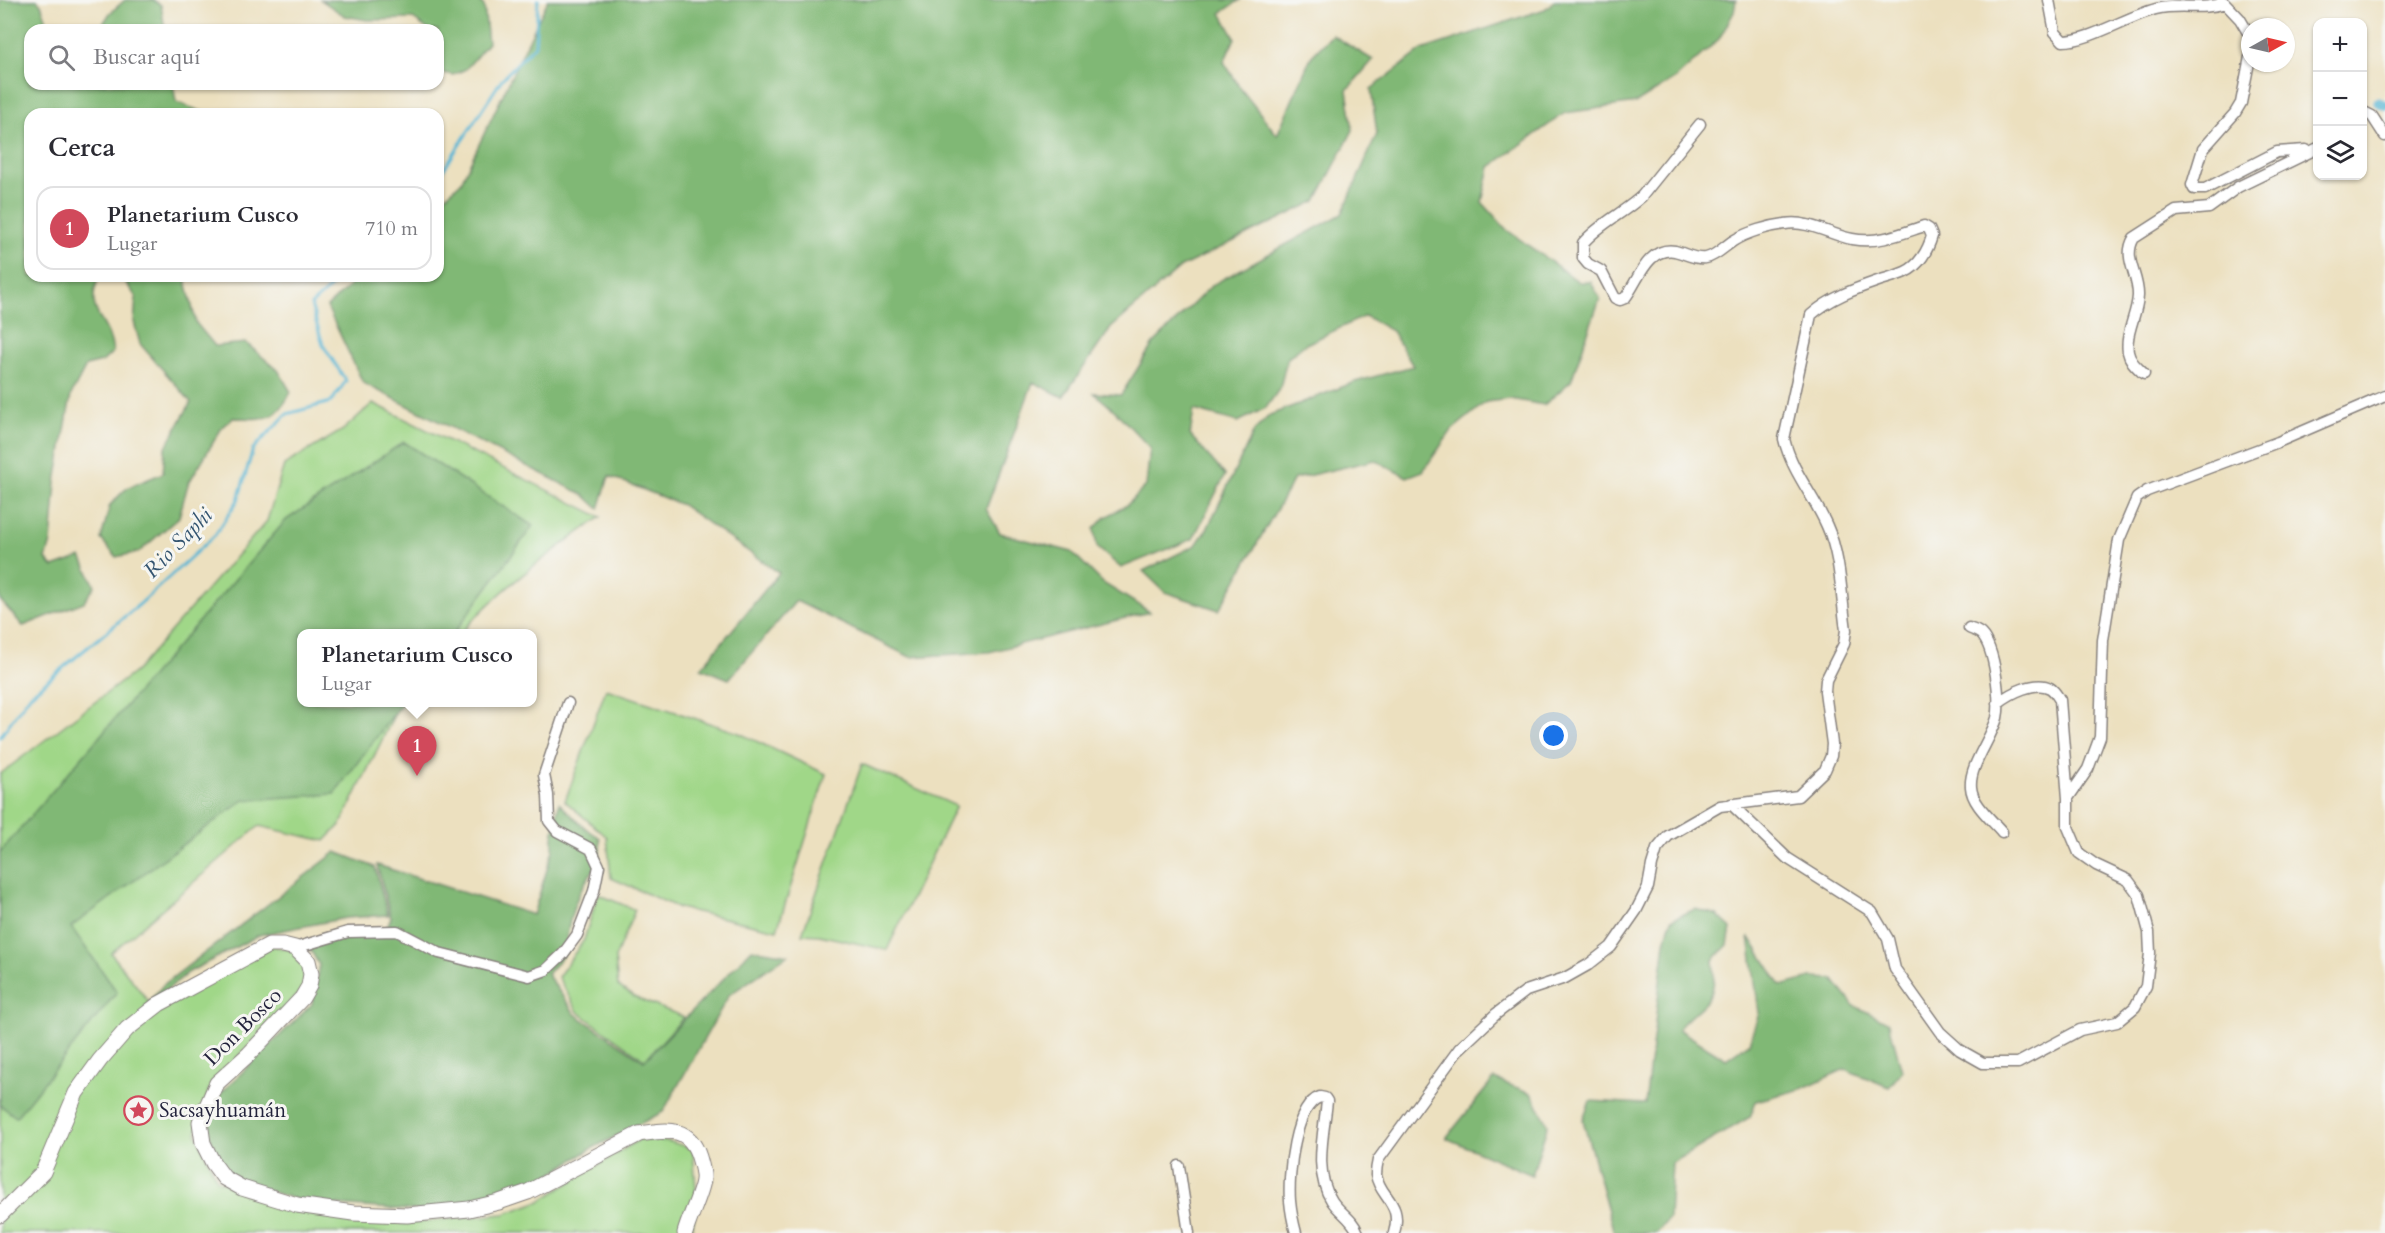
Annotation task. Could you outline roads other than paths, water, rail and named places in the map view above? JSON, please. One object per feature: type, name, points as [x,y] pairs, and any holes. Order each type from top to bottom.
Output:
[{"type":"street","points":[[2049,0],[2055,32],[2063,41],[2070,41],[2154,9],[2184,5],[2206,8],[2224,2],[2241,22]]},
{"type":"street","points":[[2247,72],[2241,103],[2235,113],[2203,148],[2192,180],[2194,189],[2205,189],[2277,152],[2313,148]]},
{"type":"street","points":[[2367,114],[2372,116],[2385,136]]},
{"type":"street","points":[[1394,1233],[1396,1226],[1394,1204],[1381,1187],[1376,1174],[1378,1160],[1459,1049],[1496,1014],[1526,991],[1565,978],[1588,965],[1611,947],[1636,911],[1648,887],[1658,849],[1668,836],[1713,809],[1731,804],[1798,796],[1825,770],[1831,756],[1826,680],[1844,644],[1846,630],[1835,553],[1827,524],[1789,457],[1784,440],[1811,315],[1828,302],[1851,291],[1906,272],[1922,256],[1932,236],[1929,229],[1924,226],[1886,239],[1870,241],[1851,239],[1803,223],[1788,223],[1735,240],[1708,258],[1670,250],[1660,252],[1641,269],[1625,298],[1620,300],[1615,298],[1601,271],[1588,264],[1583,258],[1583,243],[1610,218],[1642,196],[1700,124]]},
{"type":"street","points":[[2144,374],[2132,363],[2128,352],[2129,333],[2138,298],[2138,288],[2129,255],[2130,245],[2134,238],[2176,211],[2209,208],[2238,187],[2313,150]]},
{"type":"street","points":[[2068,798],[2088,769],[2100,736],[2104,629],[2119,540],[2137,498],[2166,483],[2278,442],[2385,396]]},
{"type":"street","points":[[1969,628],[1982,635],[1988,646],[1993,664],[1998,703],[1996,719],[1970,785],[1976,801],[2002,832]]},
{"type":"street","points":[[1731,804],[1787,858],[1872,912],[1888,939],[1895,969],[1940,1032],[1960,1050],[1983,1063],[2018,1063],[2080,1030],[2117,1022],[2135,1007],[2146,986],[2150,953],[2149,932],[2139,895],[2128,880],[2096,865],[2079,853],[2068,827],[2068,798],[2060,700],[2050,688],[2033,688],[2015,692],[1998,703]]},
{"type":"street","points":[[0,1215],[43,1172],[76,1093],[100,1060],[128,1029],[159,1004],[268,945],[295,948],[348,932],[397,931],[439,952],[529,976],[546,970],[563,954],[577,934],[594,891],[599,866],[591,849],[557,831],[549,821],[548,795],[544,775],[568,703]]},
{"type":"street","name":"Don Bosco","points":[[295,948],[308,961],[311,974],[309,986],[302,998],[249,1054],[217,1083],[200,1122],[203,1143],[224,1178],[242,1188],[297,1205],[353,1212],[407,1215],[469,1209],[528,1192],[639,1134],[658,1131],[681,1132],[694,1142],[703,1181],[685,1233]]},
{"type":"street","points":[[1296,1233],[1290,1198],[1291,1167],[1300,1121],[1307,1106],[1320,1097],[1327,1101],[1321,1142],[1322,1171],[1326,1189],[1333,1203],[1347,1215],[1356,1226],[1358,1233]]},
{"type":"street","points":[[1179,1166],[1190,1233]]},
{"type":"waterway","name":"Rio Saphi","points":[[444,169],[502,79],[535,45],[538,0]]},
{"type":"waterway","points":[[2378,102],[2385,105]]},
{"type":"waterway","name":"Rio Saphi","points":[[0,737],[30,695],[140,604],[215,535],[238,500],[253,449],[287,414],[331,402],[346,381],[323,345],[311,305],[336,282]]},
{"type":"place","name":"Planetarium Cusco","points":[[417,776]]},
{"type":"place","name":"Sacsayhuamán","points":[[138,1110]]}]
